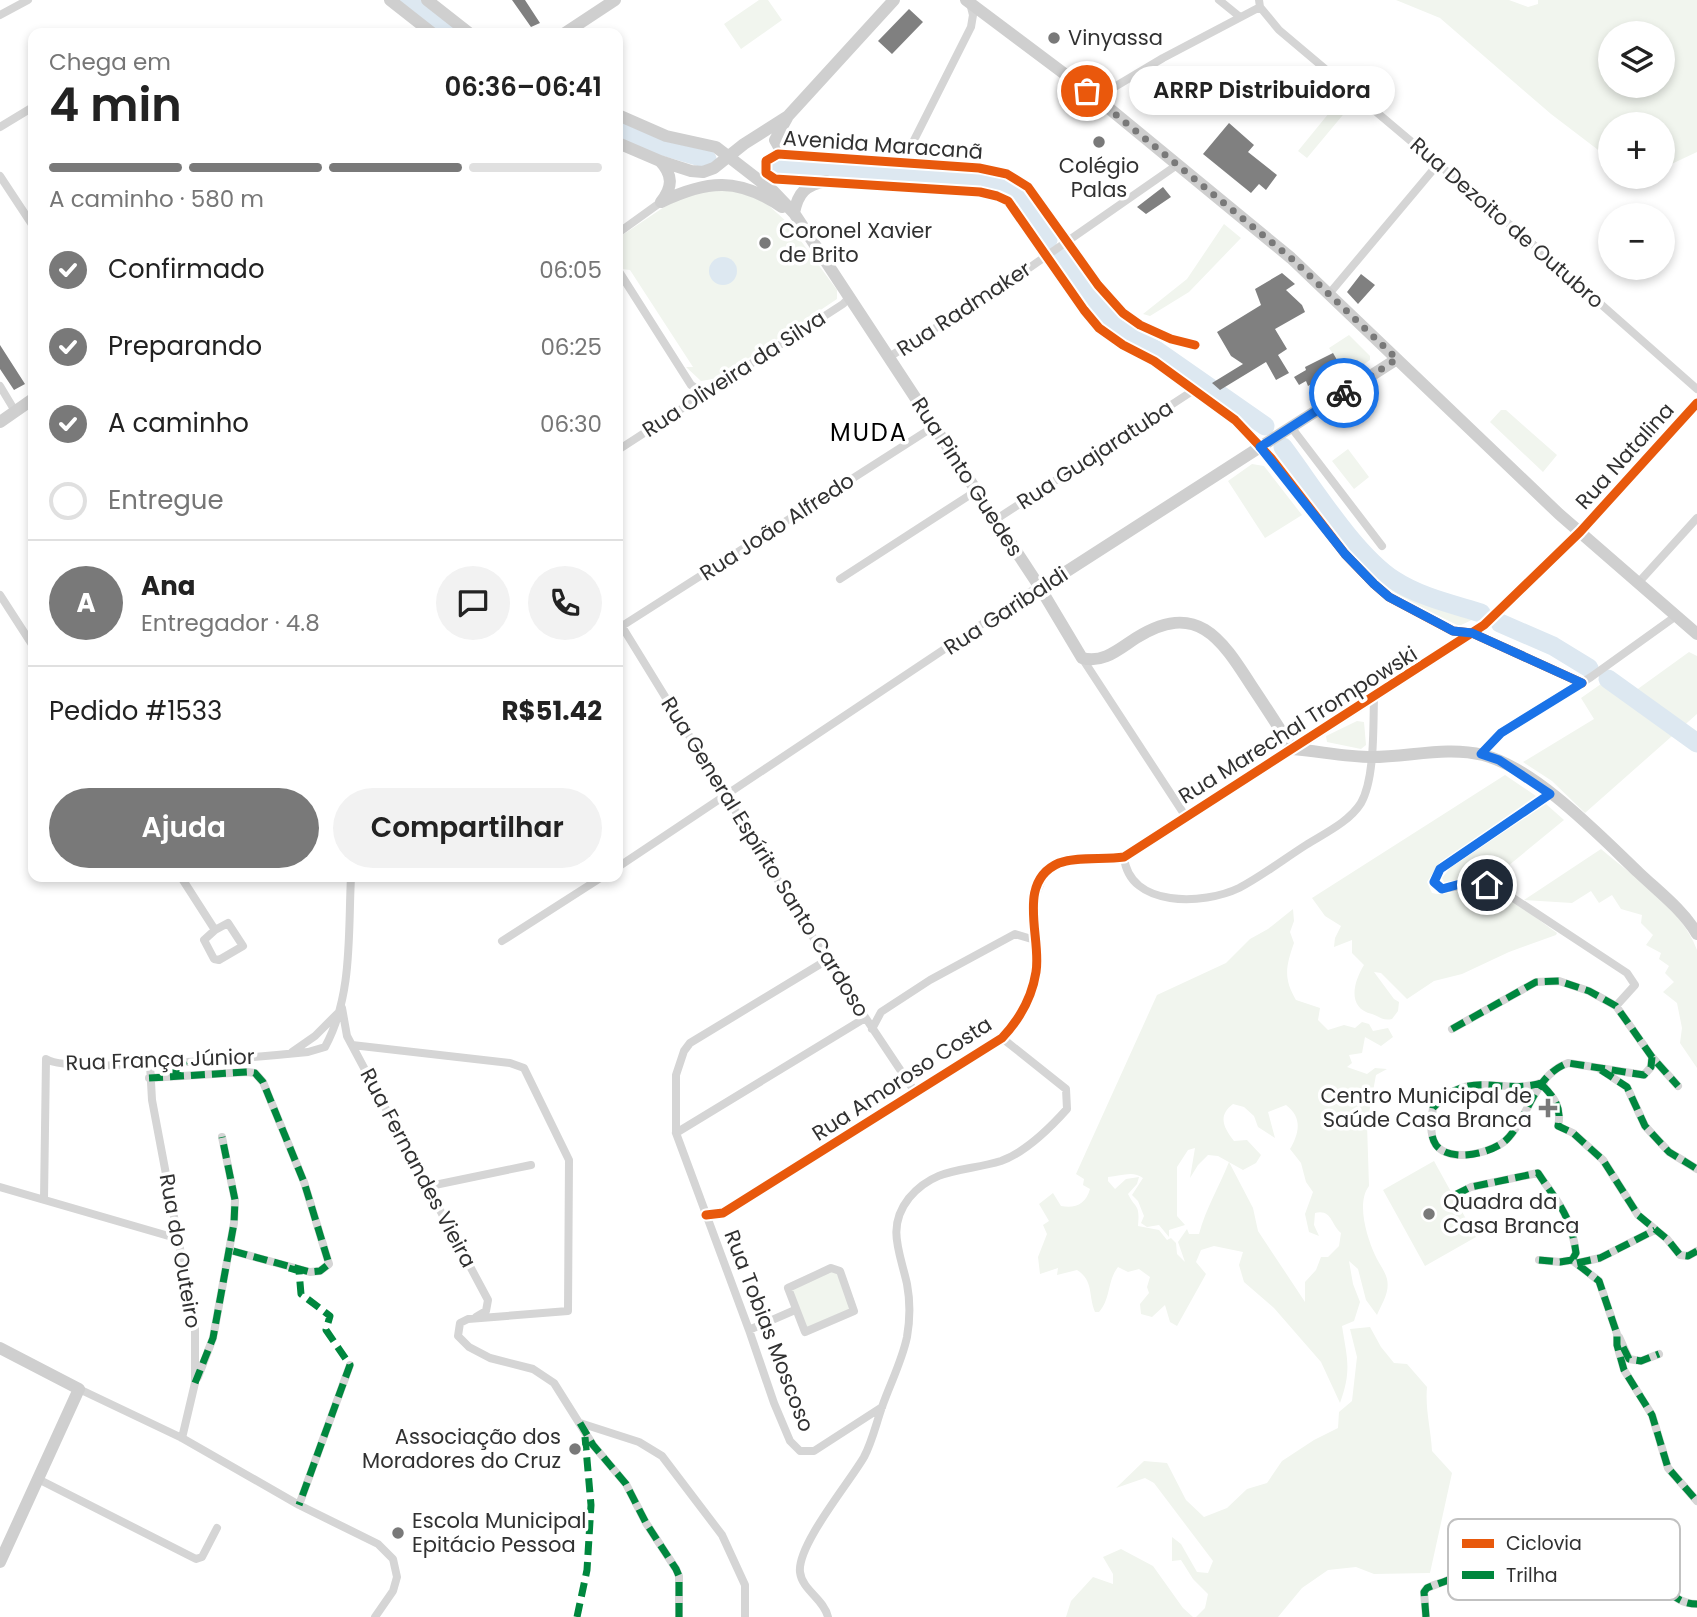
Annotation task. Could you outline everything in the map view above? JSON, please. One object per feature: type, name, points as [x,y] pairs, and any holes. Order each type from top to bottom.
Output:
[{"type":"street","points":[[0,15],[28,0]]},
{"type":"street","points":[[390,0],[426,28]]},
{"type":"street","points":[[427,0],[463,28]]},
{"type":"street","points":[[573,28],[615,0]]},
{"type":"street","points":[[623,145],[660,162],[703,172],[714,168],[788,116],[894,0]]},
{"type":"street","points":[[1219,0],[1240,17]]},
{"type":"street","points":[[968,1],[1096,98],[1234,214],[1260,232],[1580,532],[1697,634]]},
{"type":"street","points":[[903,162],[971,27],[973,15],[968,1]]},
{"type":"street","points":[[1096,98],[1260,3]]},
{"type":"street","name":"Rua Dezoito de Outubro","points":[[1260,3],[1279,30],[1697,389]]},
{"type":"street","points":[[0,127],[28,110]]},
{"type":"street","points":[[783,154],[775,140],[788,116]]},
{"type":"street","points":[[623,117],[666,136],[716,147],[728,156]]},
{"type":"street","name":"Avenida Maracanã","points":[[1195,345],[1171,339],[1140,325],[1123,313],[1065,242],[1028,187],[1017,178],[979,168],[903,162],[783,154],[774,154],[767,159],[765,168],[770,177],[980,192],[998,196],[1015,209],[1100,328],[1123,345],[1154,360],[1265,444],[1345,554],[1389,597],[1453,631],[1478,629],[1582,683]]},
{"type":"street","name":"Rua Pinto Guedes","points":[[728,156],[774,191],[795,215],[1039,586],[1082,658],[1186,817]]},
{"type":"street","points":[[660,162],[669,172],[671,180],[668,192],[661,202]]},
{"type":"street","points":[[1329,294],[1438,164]]},
{"type":"street","name":"Rua Radmaker","points":[[889,357],[1177,165]]},
{"type":"street","points":[[0,176],[28,218]]},
{"type":"street","points":[[623,229],[661,202],[698,187],[730,184],[767,198],[795,215],[797,200],[804,189],[826,181]]},
{"type":"street","points":[[623,278],[691,385],[704,393]]},
{"type":"street","name":"Rua Oliveira da Silva","points":[[623,447],[850,297]]},
{"type":"street","name":"Rua Garibaldi","points":[[623,864],[1039,586],[1047,584],[1397,359]]},
{"type":"street","points":[[0,386],[15,411]]},
{"type":"street","name":"Rua Guajaratuba","points":[[995,520],[1194,390]]},
{"type":"street","points":[[0,422],[28,402]]},
{"type":"street","name":"Rua Natalina","points":[[1580,532],[1697,403]]},
{"type":"street","name":"Rua João Alfredo","points":[[623,621],[933,427]]},
{"type":"street","points":[[1286,430],[1382,546]]},
{"type":"street","points":[[840,579],[976,491]]},
{"type":"street","points":[[1639,582],[1697,518]]},
{"type":"street","name":"Rua Marechal Trompowski","points":[[1124,857],[1478,629],[1580,532]]},
{"type":"street","points":[[0,594],[28,638]]},
{"type":"street","points":[[1481,754],[1501,733],[1591,677],[1676,616]]},
{"type":"street","points":[[1082,658],[1091,661],[1104,658],[1154,628],[1181,624],[1203,629],[1221,640],[1229,650],[1292,749],[1371,757],[1450,751],[1481,754],[1499,760],[1581,818],[1677,909],[1697,934]]},
{"type":"street","name":"Rua General Espírito Santo Cardoso","points":[[623,628],[827,960],[915,1092]]},
{"type":"street","points":[[1124,857],[1130,877],[1138,887],[1153,894],[1173,898],[1200,898],[1239,888],[1347,819],[1361,803],[1371,757],[1374,698]]},
{"type":"street","points":[[1550,794],[1440,869],[1434,882],[1442,889],[1475,884],[1501,890],[1627,973],[1635,985],[1616,1006]]},
{"type":"street","name":"Rua Amoroso Costa","points":[[706,1215],[723,1213],[1002,1038],[1014,1025],[1028,999],[1036,972],[1032,904],[1044,875],[1063,862],[1124,857]]},
{"type":"street","points":[[184,882],[215,930]]},
{"type":"street","points":[[290,1054],[315,1036],[341,1009],[346,978],[351,882]]},
{"type":"street","points":[[502,941],[594,882]]},
{"type":"street","points":[[228,923],[242,944],[241,948],[219,960],[214,959],[204,938],[215,930],[228,923]]},
{"type":"street","points":[[872,1029],[881,1012],[942,974],[1015,934],[1035,940]]},
{"type":"street","name":"Rua Tobias Moscoso","points":[[827,960],[690,1043],[684,1051],[676,1075],[676,1133],[790,1441],[800,1451],[814,1451],[882,1407]]},
{"type":"street","points":[[1452,1029],[1536,982],[1559,981],[1589,991],[1616,1006],[1652,1056],[1678,1086]]},
{"type":"street","name":"Rua Fernandes Vieira","points":[[341,1009],[352,1045],[430,1186],[488,1300],[486,1311],[481,1316],[464,1321]]},
{"type":"street","name":"Rua França Júnior","points":[[44,1199],[46,1059],[60,1065],[150,1064],[318,1051],[325,1047],[341,1009]]},
{"type":"street","points":[[676,1133],[865,1018]]},
{"type":"street","points":[[828,1617],[823,1605],[801,1578],[800,1563],[817,1527],[865,1455],[907,1336],[907,1284],[895,1238],[900,1212],[917,1189],[942,1173],[1011,1156],[1048,1129],[1067,1108],[1066,1089],[1002,1038]]},
{"type":"street","points":[[352,1045],[510,1063],[524,1068],[569,1160],[568,1311],[464,1321],[458,1336],[469,1347],[501,1363],[533,1368],[554,1383],[593,1445],[626,1484],[646,1523],[676,1569],[679,1576],[679,1617]]},
{"type":"street","points":[[1543,1084],[1469,1084],[1446,1094],[1433,1108],[1434,1143],[1447,1154],[1465,1156],[1500,1145],[1513,1133],[1533,1094],[1543,1084],[1556,1068],[1568,1063],[1644,1075],[1651,1067],[1652,1056]]},
{"type":"street","points":[[182,1077],[176,1073],[176,1067],[186,1061]]},
{"type":"street","name":"Rua do Outeiro","points":[[150,1064],[149,1078],[195,1328],[195,1383],[182,1438]]},
{"type":"street","points":[[1595,1066],[1627,1087],[1645,1126],[1669,1152],[1697,1169]]},
{"type":"street","points":[[149,1078],[247,1072],[256,1073],[263,1082],[304,1182],[329,1264],[320,1271],[310,1272],[229,1250]]},
{"type":"street","points":[[1543,1084],[1558,1106],[1558,1126],[1573,1132],[1604,1160],[1626,1201],[1667,1239],[1680,1255],[1697,1251]]},
{"type":"street","points":[[195,1383],[213,1338],[235,1200],[222,1137]]},
{"type":"street","points":[[430,1186],[531,1166]]},
{"type":"street","points":[[1455,1195],[1471,1187],[1538,1173],[1561,1204],[1572,1225],[1576,1253],[1574,1261]]},
{"type":"street","points":[[0,1187],[179,1239]]},
{"type":"street","points":[[1539,1260],[1560,1262],[1600,1258],[1655,1230]]},
{"type":"street","points":[[1574,1261],[1599,1281],[1629,1360],[1641,1361],[1660,1354]]},
{"type":"street","points":[[831,1268],[840,1271],[854,1308],[852,1314],[808,1332],[804,1331],[795,1310],[788,1291],[790,1286],[831,1268]]},
{"type":"street","points":[[749,1330],[795,1310]]},
{"type":"street","points":[[1617,1334],[1624,1370],[1652,1415],[1668,1468],[1697,1501]]},
{"type":"street","points":[[0,1348],[182,1438],[299,1505],[378,1544],[393,1559],[397,1577],[393,1591],[375,1617]]},
{"type":"street","points":[[299,1505],[350,1365]]},
{"type":"street","points":[[0,1562],[79,1389]]},
{"type":"street","points":[[580,1423],[639,1442],[662,1456],[722,1535],[745,1585],[745,1617]]},
{"type":"street","points":[[38,1479],[196,1559],[202,1557],[217,1528]]},
{"type":"street","points":[[1426,1617],[1424,1592],[1427,1588],[1448,1581]]},
{"type":"street","points":[[1679,1600],[1686,1604],[1697,1604]]},
{"type":"shaded area","points":[[759,0],[768,0],[782,20],[741,49],[724,24]]},
{"type":"shaded area","points":[[1396,0],[1509,0],[1528,7],[1538,4],[1538,0],[1697,0],[1697,152],[1675,162],[1675,112],[1598,112],[1598,150],[1551,114],[1440,18]]},
{"type":"shaded area","points":[[1338,102],[1347,110],[1307,158],[1298,151]]},
{"type":"shaded area","points":[[735,189],[767,204],[787,222],[837,290],[837,299],[719,378],[701,381],[686,367],[693,367],[630,270],[623,269],[623,235],[673,201],[693,193]]},
{"type":"shaded area","points":[[1224,224],[1241,238],[1189,292],[1150,316],[1143,314],[1187,279]]},
{"type":"shaded area","points":[[723,257],[733,261],[737,271],[733,281],[723,285],[713,281],[709,271],[713,261]]},
{"type":"shaded area","points":[[1349,335],[1370,356],[1370,360],[1318,397],[1312,393],[1309,385],[1338,374],[1337,366],[1340,364],[1329,348]]},
{"type":"shaded area","points":[[1501,410],[1506,410],[1557,455],[1543,472],[1490,422]]},
{"type":"shaded area","points":[[1348,449],[1369,477],[1354,489],[1332,461]]},
{"type":"shaded area","points":[[1278,451],[1322,513],[1373,571],[1389,584],[1417,599],[1476,618],[1459,626],[1411,602],[1383,584],[1326,523],[1275,454]]},
{"type":"shaded area","points":[[1252,464],[1264,466],[1302,515],[1265,538],[1228,481]]},
{"type":"shaded area","points":[[1689,652],[1697,656],[1697,714],[1585,813],[1552,781],[1523,762],[1594,719],[1581,698],[1611,677],[1635,691]]},
{"type":"shaded area","points":[[1357,721],[1364,722],[1366,745],[1361,749],[1327,742],[1326,736]]},
{"type":"shaded area","points":[[1505,775],[1536,796],[1440,862],[1427,882],[1432,893],[1437,894],[1475,888],[1497,893],[1529,912],[1557,933],[1556,935],[1509,952],[1462,974],[1434,981],[1407,999],[1381,973],[1374,972],[1399,1002],[1398,1011],[1392,1019],[1386,1019],[1364,1011],[1354,994],[1364,965],[1352,953],[1352,940],[1334,947],[1341,926],[1325,916],[1312,898]]},
{"type":"shaded area","points":[[1546,804],[1564,820],[1508,866],[1491,855],[1459,880],[1444,882],[1442,878],[1450,868]]},
{"type":"shaded area","points":[[1601,849],[1669,907],[1690,935],[1697,950],[1697,1068],[1680,1043],[1682,1028],[1677,1003],[1663,992],[1674,982],[1665,973],[1669,966],[1659,959],[1661,953],[1646,945],[1653,935],[1641,923],[1642,915],[1621,909],[1612,895],[1599,903],[1591,891],[1572,903],[1524,900]]},
{"type":"shaded area","points":[[1293,909],[1294,921],[1290,932],[1294,943],[1288,965],[1289,985],[1296,1000],[1320,1008],[1318,1020],[1328,1030],[1344,1025],[1355,1028],[1362,1022],[1369,1024],[1373,1031],[1388,1028],[1393,1037],[1381,1046],[1365,1037],[1362,1053],[1349,1055],[1352,1063],[1347,1067],[1367,1074],[1375,1068],[1387,1069],[1376,1075],[1367,1124],[1369,1186],[1363,1201],[1363,1211],[1369,1239],[1388,1284],[1377,1315],[1366,1300],[1358,1269],[1349,1261],[1360,1302],[1354,1321],[1342,1326],[1347,1373],[1340,1403],[1321,1362],[1274,1308],[1244,1282],[1239,1265],[1243,1252],[1214,1246],[1201,1250],[1196,1262],[1206,1274],[1177,1326],[1170,1322],[1165,1305],[1152,1317],[1141,1314],[1140,1304],[1149,1293],[1147,1287],[1150,1277],[1139,1269],[1128,1272],[1118,1267],[1099,1312],[1095,1312],[1086,1279],[1077,1270],[1057,1275],[1058,1268],[1040,1274],[1038,1257],[1047,1234],[1043,1225],[1049,1221],[1039,1204],[1053,1193],[1061,1206],[1071,1207],[1083,1202],[1088,1194],[1090,1189],[1083,1185],[1084,1179],[1076,1174],[1157,995],[1226,963],[1250,939]],"holes":[[[1233,1104],[1244,1107],[1254,1116],[1258,1127],[1275,1138],[1268,1112],[1286,1105],[1295,1115],[1298,1126],[1290,1149],[1301,1163],[1306,1182],[1313,1192],[1305,1214],[1309,1232],[1319,1236],[1314,1225],[1315,1213],[1321,1212],[1328,1215],[1341,1233],[1339,1246],[1328,1257],[1321,1257],[1316,1270],[1305,1282],[1305,1302],[1258,1231],[1253,1208],[1229,1162],[1243,1170],[1256,1163],[1261,1155],[1247,1140],[1234,1141],[1225,1127],[1225,1113]],[[1195,1148],[1190,1178],[1208,1155],[1218,1156],[1229,1162],[1199,1234],[1189,1234],[1187,1229],[1178,1242],[1185,1262],[1177,1254],[1176,1243],[1171,1238],[1167,1240],[1159,1230],[1138,1226],[1138,1210],[1128,1194],[1137,1184],[1139,1177],[1126,1179],[1115,1189],[1108,1181],[1108,1177],[1127,1174],[1135,1174],[1143,1178],[1132,1195],[1138,1201],[1144,1216],[1141,1223],[1147,1227],[1159,1225],[1169,1237],[1169,1230],[1185,1225],[1177,1216],[1177,1167],[1188,1150]]]},
{"type":"shaded area","name":"Quadra da Casa Branca","points":[[1434,1161],[1476,1237],[1425,1266],[1383,1190]]},
{"type":"shaded area","points":[[835,1270],[853,1308],[807,1330],[789,1289]]},
{"type":"shaded area","points":[[1370,1327],[1394,1363],[1407,1364],[1427,1387],[1432,1451],[1452,1473],[1430,1573],[1374,1574],[1356,1567],[1328,1570],[1302,1588],[1278,1617],[1196,1617],[1205,1608],[1208,1594],[1193,1579],[1181,1560],[1172,1561],[1172,1537],[1181,1544],[1197,1572],[1208,1573],[1213,1561],[1154,1483],[1145,1478],[1116,1488],[1144,1461],[1167,1463],[1186,1500],[1204,1517],[1227,1508],[1247,1489],[1267,1483],[1282,1461],[1338,1428],[1339,1412],[1352,1401],[1357,1357],[1350,1329]]},
{"type":"shaded area","points":[[1121,1549],[1153,1566],[1183,1608],[1193,1617],[1066,1617],[1071,1601],[1093,1577],[1113,1584],[1113,1574],[1103,1557]]},
{"type":"building","points":[[512,0],[525,0],[540,23],[531,27]]},
{"type":"building","points":[[909,9],[923,22],[892,54],[878,41]]},
{"type":"building","points":[[1229,123],[1254,145],[1248,152],[1277,175],[1266,190],[1259,184],[1251,193],[1203,154]]},
{"type":"building","points":[[1163,187],[1171,197],[1146,214],[1137,207]]},
{"type":"building","points":[[1282,273],[1295,284],[1286,290],[1302,305],[1305,312],[1275,329],[1287,349],[1278,355],[1289,373],[1276,380],[1266,362],[1220,390],[1212,383],[1243,364],[1231,356],[1217,332],[1261,305],[1255,289]]},
{"type":"building","points":[[1361,274],[1375,285],[1358,304],[1347,292]]},
{"type":"building","points":[[0,345],[25,384],[14,390],[0,369]]},
{"type":"building","points":[[1333,353],[1340,365],[1336,371],[1338,374],[1327,380],[1325,376],[1308,386],[1306,381],[1299,385],[1294,377],[1306,370],[1305,367]]},
{"type":"waterway","points":[[408,0],[443,28]]},
{"type":"waterway","points":[[623,130],[659,145],[707,159]]},
{"type":"waterway","points":[[773,166],[998,184],[1018,196],[1048,240]]},
{"type":"waterway","points":[[1061,258],[1088,297],[1115,327],[1156,350],[1265,426]]},
{"type":"waterway","points":[[1283,447],[1349,537],[1379,568],[1414,591],[1481,613]]},
{"type":"waterway","points":[[1500,623],[1553,646],[1589,668]]},
{"type":"waterway","points":[[1608,679],[1697,743]]},
{"type":"marked path","points":[[1452,1029],[1536,982],[1559,981],[1589,991],[1616,1006],[1652,1057],[1678,1086]]},
{"type":"marked path","points":[[1544,1082],[1529,1086],[1473,1085],[1446,1095],[1433,1108],[1431,1132],[1436,1145],[1443,1151],[1462,1155],[1484,1152],[1503,1143],[1516,1127],[1540,1085],[1548,1076],[1568,1063],[1644,1075],[1651,1067],[1652,1057]]},
{"type":"marked path","points":[[182,1077],[176,1073],[176,1067],[186,1061]]},
{"type":"marked path","points":[[1601,1070],[1627,1087],[1645,1126],[1669,1152],[1697,1169]]},
{"type":"marked path","points":[[149,1078],[247,1072],[255,1073],[263,1082],[304,1182],[329,1264],[320,1271],[310,1272],[229,1250]]},
{"type":"marked path","points":[[1543,1086],[1556,1104],[1558,1126],[1573,1133],[1603,1160],[1638,1215],[1667,1239],[1680,1255],[1688,1256],[1697,1251]]},
{"type":"marked path","points":[[195,1383],[213,1338],[234,1223],[235,1200],[222,1137]]},
{"type":"marked path","points":[[1455,1195],[1471,1187],[1538,1173],[1557,1201],[1571,1229],[1576,1253],[1572,1260]]},
{"type":"marked path","points":[[1577,1263],[1600,1258],[1655,1230]]},
{"type":"marked path","points":[[1539,1260],[1572,1260],[1599,1281],[1617,1334],[1624,1370],[1652,1415],[1668,1468],[1697,1501]]},
{"type":"marked path","points":[[289,1268],[299,1271],[301,1294],[330,1316],[326,1330],[350,1365],[299,1505]]},
{"type":"marked path","points":[[1623,1347],[1629,1359],[1641,1361],[1659,1354]]},
{"type":"marked path","points":[[580,1423],[593,1445],[626,1484],[646,1523],[676,1569],[679,1576],[679,1617]]},
{"type":"marked path","points":[[577,1617],[587,1570],[591,1505],[585,1437]]},
{"type":"marked path","points":[[1426,1617],[1424,1592],[1427,1588],[1448,1579]]},
{"type":"marked path","points":[[1680,1600],[1697,1604]]},
{"type":"cycle path","points":[[1195,345],[1171,339],[1140,325],[1123,313],[1098,285],[1028,187],[1007,174],[979,168],[778,154],[766,161],[766,173],[775,179],[980,192],[1008,201],[1099,328],[1123,345],[1154,361],[1235,420],[1271,458],[1345,554],[1389,597],[1453,631],[1472,633],[1582,683]]},
{"type":"cycle path","points":[[706,1215],[723,1213],[1002,1038],[1024,1008],[1034,981],[1037,958],[1034,897],[1038,883],[1046,872],[1066,861],[1124,857],[1484,625],[1580,532],[1697,403]]},
{"type":"way so far","points":[[1087,91],[1291,258],[1397,359],[1344,393]]},
{"type":"place","name":"Vinyassa","points":[[1054,38]]},
{"type":"place","name":"ARRP Distribuidora","points":[[1087,91]]},
{"type":"place","name":"Colégio Palas","points":[[1099,142]]},
{"type":"place","name":"Coronel Xavier de Brito","points":[[765,243]]},
{"type":"place","name":"Centro Municipal de Saúde Casa Branca","points":[[1548,1108]]},
{"type":"place","name":"Quadra da Casa Branca","points":[[1429,1214]]},
{"type":"place","name":"Associação dos Moradores do Cruz","points":[[575,1449]]},
{"type":"place","name":"Escola Municipal Epitácio Pessoa","points":[[398,1533]]},
{"type":"district","name":"MUDA","points":[[869,433]]},
{"type":"route","points":[[1344,393],[1260,447],[1345,554],[1374,584],[1403,605],[1453,631],[1472,633],[1582,683],[1501,733],[1481,754],[1499,760],[1550,794],[1440,869],[1434,882],[1442,889],[1460,884],[1487,885]]}]
